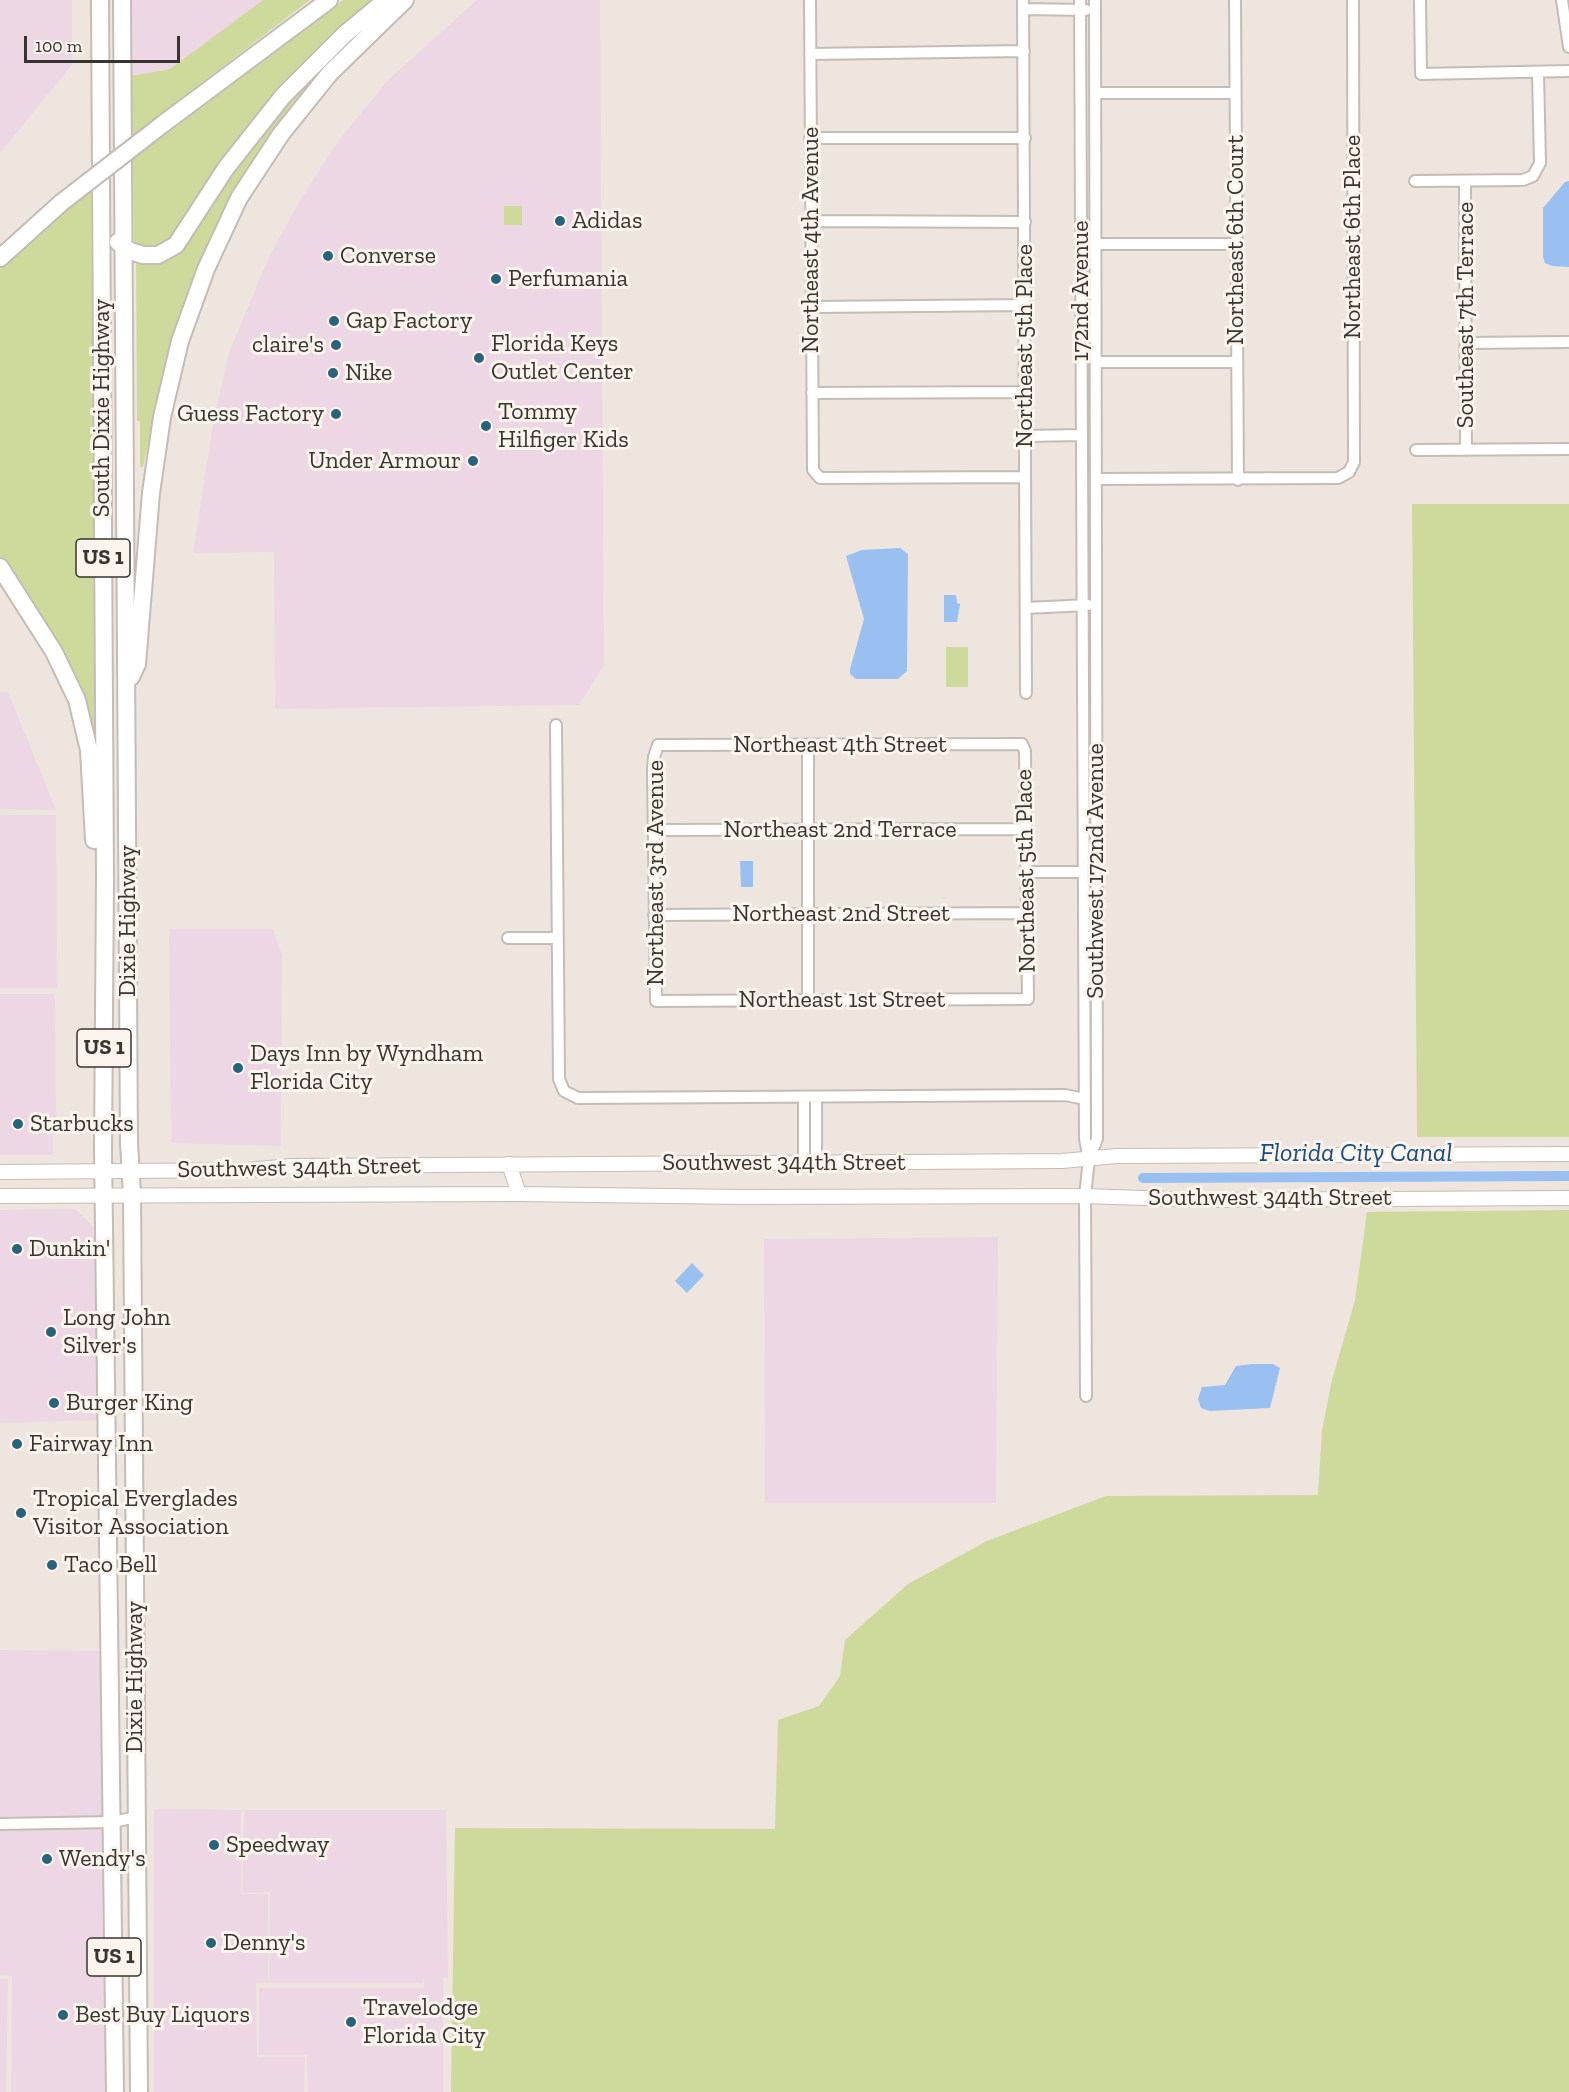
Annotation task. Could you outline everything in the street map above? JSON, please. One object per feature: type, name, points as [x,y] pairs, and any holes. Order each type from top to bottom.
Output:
[{"type":"highway","name":"South Dixie Highway","points":[[100,0],[104,924]]},
{"type":"highway","name":"South Dixie Highway","points":[[122,0],[126,686]]},
{"type":"highway","points":[[0,258],[31,227],[61,203],[329,0]]},
{"type":"highway","points":[[101,193],[110,228],[123,247],[136,254],[151,256],[164,252],[176,244],[226,168],[264,118],[324,53],[386,0]]},
{"type":"highway","points":[[126,686],[137,664],[150,502],[162,417],[180,341],[206,269],[240,198],[281,134],[330,74],[405,0]]},
{"type":"highway","points":[[0,567],[61,664],[81,712],[90,764],[96,894],[104,924]]},
{"type":"highway","name":"Dixie Highway","points":[[126,686],[139,2092]]},
{"type":"highway","name":"Dixie Highway","points":[[104,924],[104,1195],[115,2092]]},
{"type":"main road","name":"Southwest 344th Street","points":[[0,1172],[257,1170],[292,1166],[810,1163],[1089,1159],[1129,1156],[1569,1154]]},
{"type":"main road","points":[[509,1164],[519,1194]]},
{"type":"main road","points":[[519,1194],[526,1164]]},
{"type":"main road","name":"Southwest 344th Street","points":[[0,1196],[519,1194],[743,1197],[1085,1196],[1200,1200],[1569,1198]]},
{"type":"street","name":"Northeast 4th Avenue","points":[[810,0],[813,470],[820,478],[1025,477]]},
{"type":"street","name":"Northeast 6th Court","points":[[1235,0],[1238,480]]},
{"type":"street","name":"Northeast 6th Place","points":[[1238,480],[1338,478],[1349,472],[1354,462],[1353,0]]},
{"type":"street","points":[[1420,0],[1421,74],[1538,73],[1567,68]]},
{"type":"street","points":[[1562,0],[1569,47]]},
{"type":"street","points":[[1024,4],[1095,5]]},
{"type":"street","name":"Northeast 5th Place","points":[[1024,4],[1023,392],[1026,693]]},
{"type":"street","name":"172nd Avenue","points":[[1080,5],[1082,583]]},
{"type":"street","name":"172nd Avenue","points":[[1095,5],[1097,582]]},
{"type":"street","points":[[810,54],[1024,51]]},
{"type":"street","points":[[1415,181],[1522,180],[1533,176],[1540,163],[1538,73]]},
{"type":"street","points":[[1096,93],[1235,93]]},
{"type":"street","points":[[810,138],[1025,138]]},
{"type":"street","name":"Southeast 7th Terrace","points":[[1465,181],[1466,450]]},
{"type":"street","points":[[811,222],[1025,222]]},
{"type":"street","points":[[1081,244],[1235,243]]},
{"type":"street","points":[[812,307],[1025,305]]},
{"type":"street","points":[[1466,343],[1569,342]]},
{"type":"street","points":[[1097,362],[1236,362]]},
{"type":"street","points":[[812,393],[1023,392]]},
{"type":"street","points":[[1025,436],[1082,435]]},
{"type":"street","points":[[1416,450],[1569,449]]},
{"type":"street","points":[[1097,479],[1238,480]]},
{"type":"street","name":"Southwest 172nd Avenue","points":[[1089,1159],[1098,1139],[1097,582]]},
{"type":"street","name":"Southwest 172nd Avenue","points":[[1082,583],[1085,1139],[1089,1159],[1085,1196],[1086,1396]]},
{"type":"street","points":[[1026,608],[1083,606],[1097,603]]},
{"type":"street","points":[[556,724],[559,1079],[560,1086],[571,1095],[578,1098],[1065,1095],[1085,1099]]},
{"type":"street","name":"Northeast 5th Place","points":[[1022,744],[1025,750],[1028,999]]},
{"type":"street","name":"Northeast 4th Street","points":[[658,745],[1022,744]]},
{"type":"street","name":"Northeast 3rd Avenue","points":[[656,1001],[654,757],[658,745]]},
{"type":"street","points":[[808,745],[808,1000]]},
{"type":"street","name":"Northeast 2nd Terrace","points":[[654,830],[1026,829]]},
{"type":"street","points":[[1026,872],[1096,872]]},
{"type":"street","name":"Northeast 2nd Street","points":[[654,915],[1027,913]]},
{"type":"street","points":[[508,938],[558,938]]},
{"type":"street","name":"Northeast 1st Street","points":[[656,1001],[1028,999]]},
{"type":"street","points":[[804,1097],[810,1163]]},
{"type":"street","points":[[810,1163],[816,1097]]},
{"type":"street","points":[[0,1824],[113,1822],[136,1816]]},
{"type":"shaded area","points":[[0,0],[72,0],[72,65],[0,153]]},
{"type":"shaded area","points":[[132,0],[263,0],[170,69],[131,76]]},
{"type":"shaded area","points":[[477,0],[600,0],[604,665],[579,705],[275,709],[274,552],[193,553],[214,418],[229,353],[268,259],[300,200],[340,139],[388,80]]},
{"type":"shaded area","points":[[0,692],[8,692],[56,810],[0,809]]},
{"type":"shaded area","points":[[0,815],[56,815],[57,988],[0,988]]},
{"type":"shaded area","points":[[169,929],[273,929],[282,955],[281,1146],[171,1143]]},
{"type":"shaded area","points":[[0,994],[55,994],[56,1122],[53,1123],[53,1155],[0,1155]]},
{"type":"shaded area","points":[[75,1209],[95,1228],[99,1420],[0,1423],[0,1210]]},
{"type":"shaded area","points":[[998,1237],[996,1503],[765,1503],[764,1239]]},
{"type":"shaded area","points":[[0,1650],[103,1651],[106,2092],[11,2092],[12,1976],[0,1975]]},
{"type":"shaded area","points":[[154,1809],[241,1810],[241,1894],[268,1894],[268,1983],[256,1983],[257,2057],[305,2057],[304,2092],[154,2092]]},
{"type":"shaded area","points":[[244,1810],[446,1810],[448,1978],[443,1978],[443,2092],[308,2092],[307,2055],[259,2055],[259,1988],[424,1988],[424,1978],[423,1983],[269,1983],[270,1892],[242,1893]]},
{"type":"shaded area","points":[[0,1979],[8,1979],[6,2092],[0,2092]]},
{"type":"green space","points":[[263,0],[310,0],[132,136],[131,76],[170,69]]},
{"type":"green space","points":[[343,0],[377,0],[358,17],[166,247],[134,248],[133,157]]},
{"type":"green space","points":[[331,54],[334,57],[292,104],[263,143],[235,189],[204,250],[171,339],[143,467],[140,467],[140,421],[137,421],[136,259],[149,262],[212,201],[259,136]]},
{"type":"green space","points":[[91,189],[97,728],[90,728],[20,590],[0,557],[0,269],[35,234]]},
{"type":"green space","points":[[504,206],[522,206],[522,225],[504,225]]},
{"type":"green space","points":[[1412,504],[1569,504],[1569,1137],[1417,1137]]},
{"type":"green space","points":[[946,647],[968,647],[968,687],[946,687]]},
{"type":"green space","points":[[1569,1210],[1569,2092],[451,2092],[455,1828],[775,1829],[778,1720],[819,1706],[840,1676],[845,1640],[908,1584],[987,1541],[1106,1496],[1318,1495],[1322,1430],[1332,1380],[1355,1300],[1367,1212]]},
{"type":"water","points":[[1569,181],[1569,267],[1552,266],[1545,263],[1543,257],[1543,208],[1565,182]]},
{"type":"water","points":[[900,548],[908,554],[907,671],[898,679],[856,679],[850,674],[850,669],[864,619],[846,556],[862,550]]},
{"type":"water","points":[[944,595],[956,595],[957,603],[960,604],[957,622],[944,622]]},
{"type":"water","points":[[740,861],[753,861],[753,887],[741,887]]},
{"type":"water","points":[[692,1263],[704,1275],[687,1293],[675,1281]]},
{"type":"water","points":[[1273,1364],[1280,1368],[1270,1408],[1210,1411],[1201,1408],[1198,1399],[1202,1387],[1225,1385],[1236,1366]]},
{"type":"waterway","name":"Florida City Canal","points":[[1143,1178],[1569,1176]]},
{"type":"place","name":"Adidas","points":[[560,221]]},
{"type":"place","name":"Converse","points":[[328,256]]},
{"type":"place","name":"Perfumania","points":[[496,279]]},
{"type":"place","name":"Gap Factory","points":[[334,321]]},
{"type":"place","name":"claire's","points":[[336,345]]},
{"type":"place","name":"Florida Keys Outlet Center","points":[[479,358]]},
{"type":"place","name":"Nike","points":[[333,373]]},
{"type":"place","name":"Guess Factory","points":[[336,414]]},
{"type":"place","name":"Tommy Hilfiger Kids","points":[[486,426]]},
{"type":"place","name":"Under Armour","points":[[473,461]]},
{"type":"place","name":"Days Inn by Wyndham Florida City","points":[[238,1068]]},
{"type":"place","name":"Starbucks","points":[[18,1124]]},
{"type":"place","name":"Dunkin'","points":[[17,1249]]},
{"type":"place","name":"Long John Silver's","points":[[51,1332]]},
{"type":"place","name":"Burger King","points":[[54,1403]]},
{"type":"place","name":"Fairway Inn","points":[[17,1444]]},
{"type":"place","name":"Tropical Everglades Visitor Association","points":[[21,1513]]},
{"type":"place","name":"Taco Bell","points":[[52,1565]]},
{"type":"place","name":"Speedway","points":[[214,1845]]},
{"type":"place","name":"Wendy's","points":[[47,1859]]},
{"type":"place","name":"Denny's","points":[[211,1943]]},
{"type":"place","name":"Best Buy Liquors","points":[[63,2015]]},
{"type":"place","name":"Travelodge Florida City","points":[[351,2022]]}]
